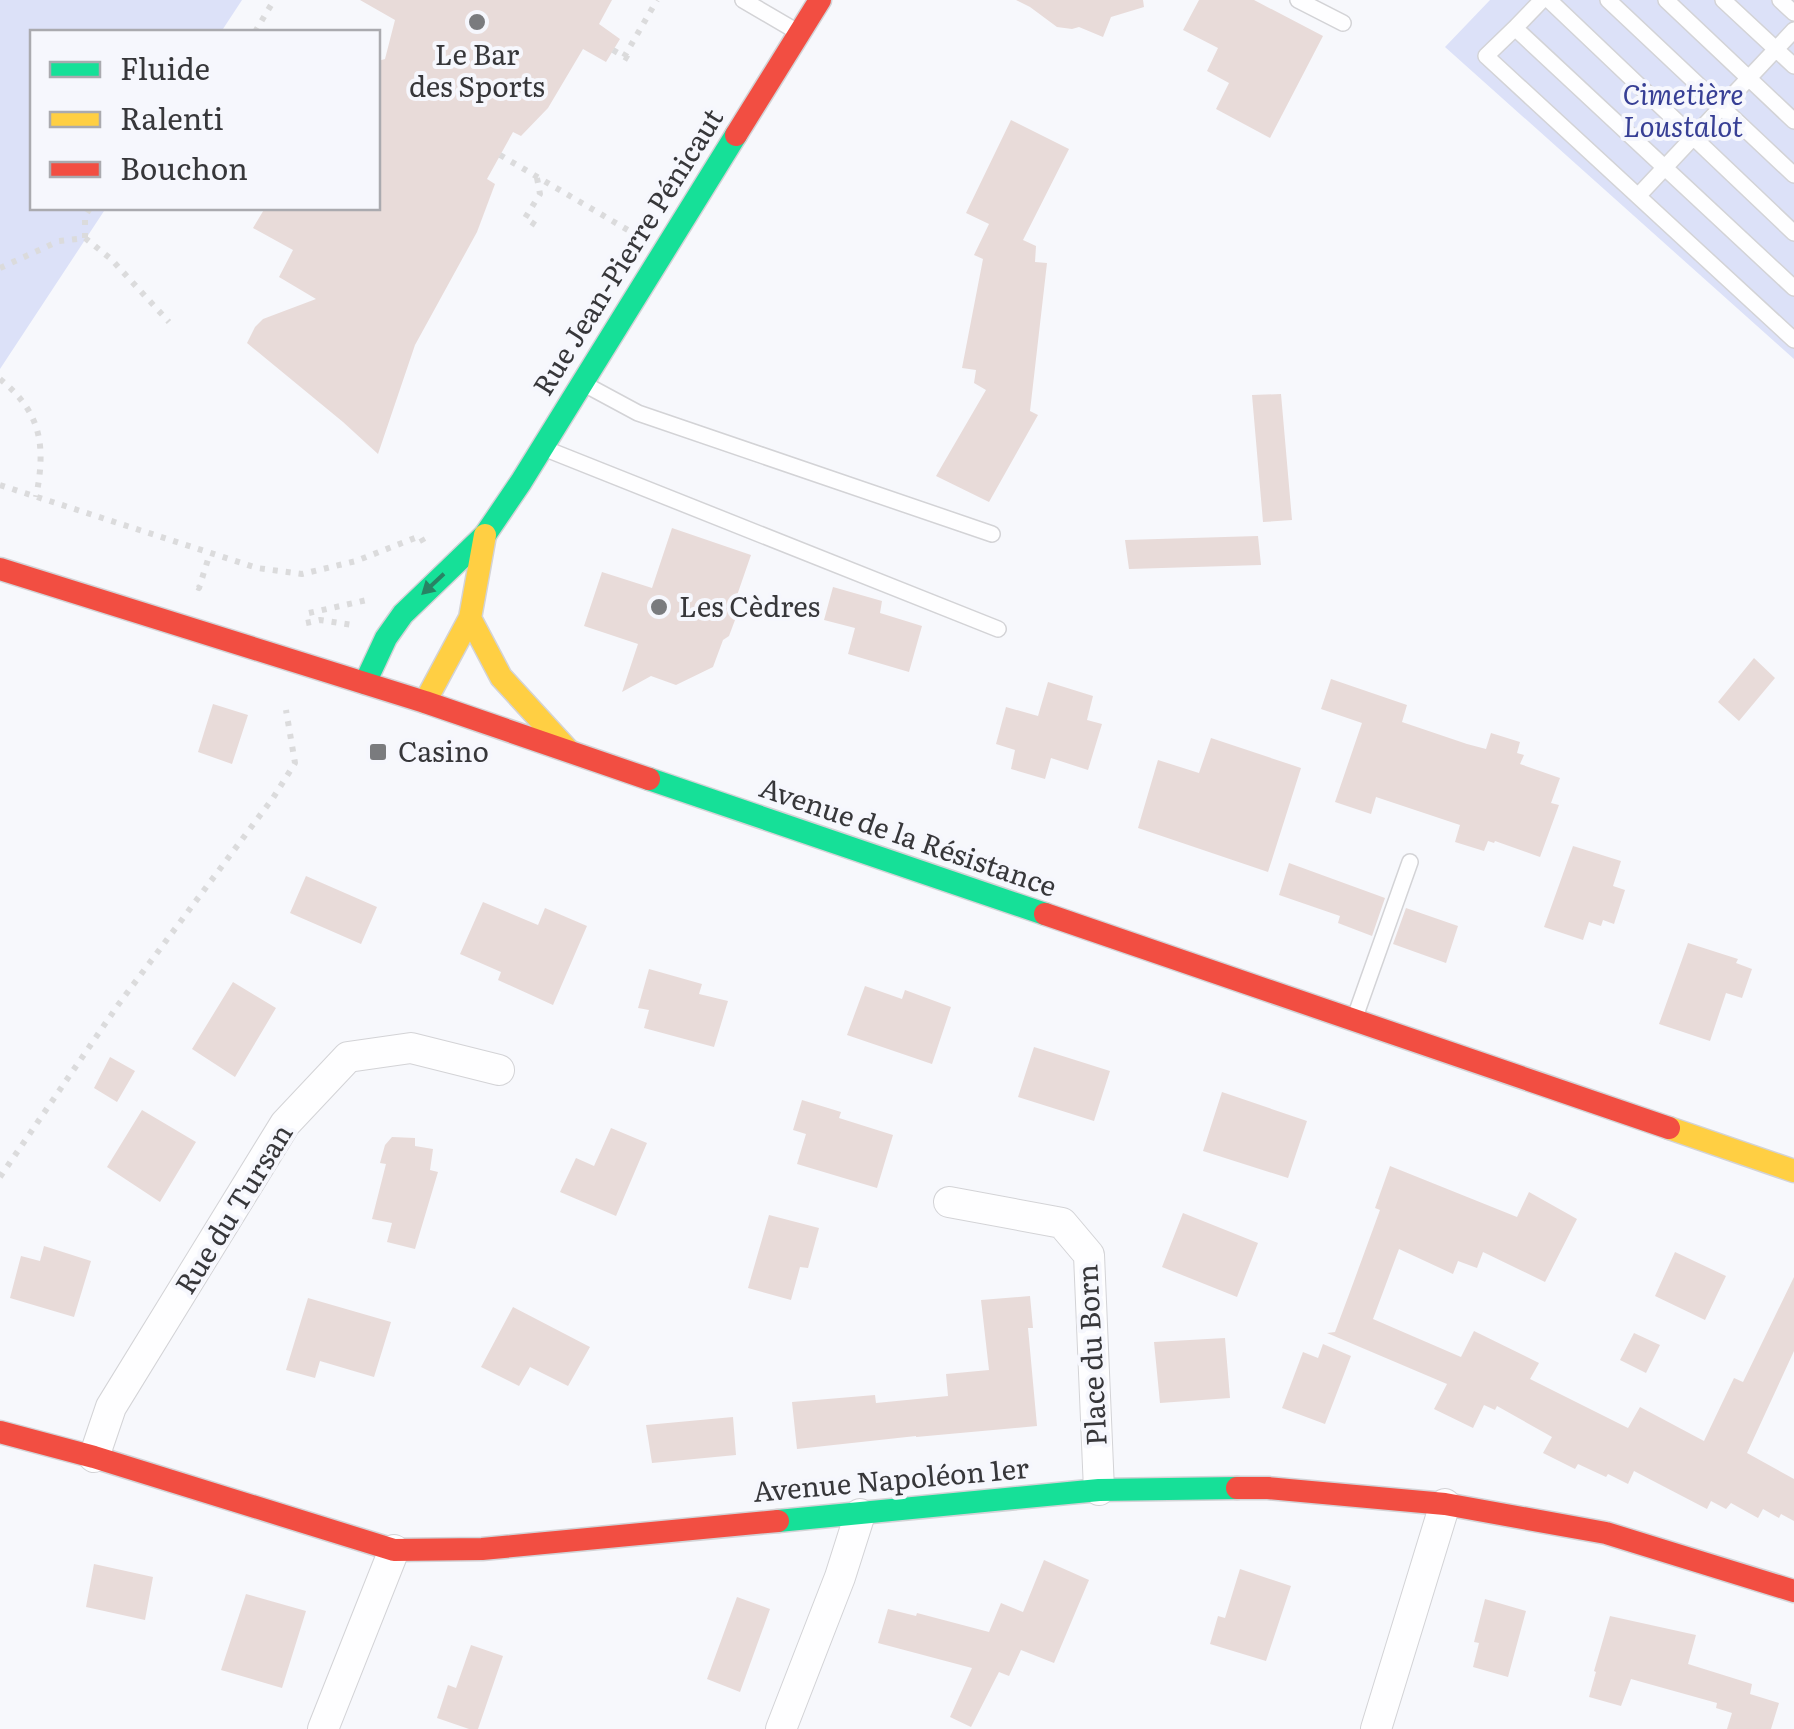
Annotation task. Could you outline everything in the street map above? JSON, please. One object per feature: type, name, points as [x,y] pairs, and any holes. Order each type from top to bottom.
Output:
[{"type":"street","name":"Rue Jean-Pierre Pénicaut","points":[[364,683],[403,614],[485,535],[820,0]]},
{"type":"street","name":"Rue Jean-Pierre Pénicaut","points":[[425,702],[470,618],[485,535]]},
{"type":"street","name":"Avenue de la Résistance","points":[[0,569],[425,702],[1794,1171]]},
{"type":"street","points":[[470,618],[501,677],[570,752]]},
{"type":"street","name":"Rue du Tursan","points":[[94,1456],[111,1407],[285,1124],[348,1057],[410,1048],[499,1070]]},
{"type":"street","name":"Place du Born","points":[[949,1202],[1062,1223],[1089,1256],[1099,1490]]},
{"type":"street","name":"Avenue Napoléon 1er","points":[[0,1432],[94,1456],[394,1550],[482,1549],[1099,1490],[1268,1488],[1445,1504],[1606,1533],[1794,1591]]},
{"type":"street","points":[[1376,1729],[1445,1504]]},
{"type":"street","points":[[781,1729],[860,1514]]},
{"type":"street","points":[[323,1729],[394,1550]]},
{"type":"lane","points":[[743,0],[800,34]]},
{"type":"lane","points":[[1298,0],[1343,23]]},
{"type":"lane","points":[[1794,233],[1546,0],[1486,56],[1794,340]]},
{"type":"lane","points":[[1608,0],[1794,175]]},
{"type":"lane","points":[[1666,0],[1794,121]]},
{"type":"lane","points":[[1724,0],[1794,66]]},
{"type":"lane","points":[[1780,0],[1794,14]]},
{"type":"lane","points":[[1515,28],[1794,288]]},
{"type":"lane","points":[[1638,196],[1794,30]]},
{"type":"lane","points":[[582,384],[638,413],[992,534]]},
{"type":"lane","points":[[542,448],[998,629]]},
{"type":"lane","points":[[1354,1020],[1410,862]]},
{"type":"path","points":[[256,30],[274,0]]},
{"type":"path","points":[[624,57],[657,0]]},
{"type":"path","points":[[613,50],[635,63]]},
{"type":"path","points":[[500,156],[614,222]]},
{"type":"path","points":[[537,177],[540,194],[525,218],[540,228]]},
{"type":"path","points":[[85,238],[89,210]]},
{"type":"path","points":[[0,268],[59,241],[85,238],[111,258],[169,322]]},
{"type":"path","points":[[0,380],[18,394],[32,415],[40,441],[41,470],[36,496]]},
{"type":"path","points":[[0,485],[257,568],[302,574],[356,561],[420,536],[429,551]]},
{"type":"path","points":[[188,584],[199,588],[210,554]]},
{"type":"path","points":[[309,614],[367,600]]},
{"type":"path","points":[[0,1177],[118,1005],[296,762],[286,710]]},
{"type":"green space","points":[[0,0],[242,0],[222,30],[30,30],[30,210],[105,210],[0,369]]},
{"type":"green space","name":"Cimetière Loustalot","points":[[1490,0],[1794,0],[1794,359],[1445,47]]},
{"type":"building","points":[[360,0],[612,0],[599,24],[620,39],[606,62],[583,49],[548,108],[521,136],[513,132],[487,179],[495,184],[477,232],[415,345],[378,454],[247,343],[263,319],[316,299],[279,277],[293,250],[253,228],[264,210],[380,210],[380,60],[385,59],[395,20]]},
{"type":"building","points":[[1016,0],[1143,0],[1144,7],[1111,17],[1103,37],[1079,27],[1057,27]]},
{"type":"building","points":[[1199,0],[1254,0],[1323,36],[1270,138],[1216,109],[1229,83],[1207,71],[1218,48],[1183,30]]},
{"type":"building","points":[[1011,120],[1069,149],[1023,240],[1036,246],[1035,262],[1047,263],[1030,411],[1038,415],[989,502],[936,476],[986,390],[974,383],[976,370],[962,368],[983,259],[974,255],[989,224],[966,213]]},
{"type":"building","points":[[1281,394],[1292,520],[1263,522],[1252,395]]},
{"type":"building","name":"Les Cèdres","points":[[672,528],[751,555],[734,604],[738,612],[713,667],[676,685],[651,676],[622,692],[638,644],[584,626],[602,572],[652,588]]},
{"type":"building","points":[[1258,536],[1261,565],[1129,569],[1125,540]]},
{"type":"building","points":[[833,587],[882,601],[880,613],[922,626],[909,672],[848,654],[855,628],[824,620]]},
{"type":"building","points":[[1754,658],[1775,678],[1739,721],[1718,702]]},
{"type":"building","points":[[1331,679],[1407,705],[1402,722],[1467,744],[1486,749],[1491,733],[1520,742],[1517,753],[1524,755],[1520,764],[1560,778],[1551,803],[1559,805],[1540,857],[1495,841],[1488,841],[1484,851],[1455,842],[1460,825],[1376,797],[1371,814],[1335,802],[1362,723],[1321,709]]},
{"type":"building","points":[[1048,682],[1093,696],[1087,720],[1102,724],[1088,770],[1051,758],[1045,779],[1011,769],[1015,750],[996,744],[1006,707],[1038,716]]},
{"type":"building","points":[[213,704],[248,715],[232,764],[198,752]]},
{"type":"building","points":[[1211,738],[1301,768],[1268,872],[1138,828],[1158,760],[1199,773]]},
{"type":"building","points":[[1573,846],[1621,861],[1613,886],[1625,890],[1614,924],[1603,920],[1601,926],[1589,922],[1583,940],[1544,927]]},
{"type":"building","points":[[1289,863],[1385,898],[1372,936],[1338,923],[1340,916],[1279,895]]},
{"type":"building","points":[[306,876],[377,907],[361,944],[290,913]]},
{"type":"building","points":[[483,902],[538,925],[545,908],[587,926],[553,1005],[498,980],[501,972],[460,954]]},
{"type":"building","points":[[1406,908],[1458,926],[1446,963],[1393,944]]},
{"type":"building","points":[[1688,943],[1738,959],[1736,963],[1752,969],[1742,998],[1726,993],[1710,1041],[1659,1024]]},
{"type":"building","points":[[649,969],[702,984],[699,994],[728,1001],[714,1047],[644,1028],[649,1010],[638,1008]]},
{"type":"building","points":[[233,982],[276,1008],[235,1077],[192,1049]]},
{"type":"building","points":[[865,986],[902,999],[905,990],[951,1007],[932,1064],[847,1035]]},
{"type":"building","points":[[1034,1047],[1110,1071],[1094,1121],[1018,1097]]},
{"type":"building","points":[[110,1057],[135,1071],[117,1102],[94,1088]]},
{"type":"building","points":[[1222,1092],[1307,1121],[1288,1178],[1203,1151]]},
{"type":"building","points":[[802,1100],[841,1112],[839,1118],[893,1135],[877,1188],[797,1164],[806,1134],[793,1130]]},
{"type":"building","points":[[142,1110],[196,1142],[160,1202],[107,1167]]},
{"type":"building","points":[[611,1128],[647,1143],[616,1216],[560,1192],[576,1158],[594,1166]]},
{"type":"building","points":[[392,1137],[415,1138],[415,1146],[433,1149],[430,1170],[438,1172],[415,1249],[387,1242],[392,1223],[372,1219],[386,1164],[380,1163],[385,1145]]},
{"type":"building","points":[[1390,1166],[1517,1217],[1529,1192],[1577,1219],[1545,1282],[1483,1252],[1477,1268],[1458,1261],[1453,1274],[1399,1249],[1373,1319],[1461,1357],[1474,1331],[1539,1363],[1530,1379],[1628,1428],[1640,1407],[1704,1441],[1734,1378],[1743,1382],[1794,1277],[1794,1351],[1747,1453],[1794,1479],[1794,1521],[1763,1509],[1758,1518],[1731,1503],[1726,1509],[1711,1501],[1707,1509],[1634,1471],[1628,1484],[1578,1464],[1575,1469],[1543,1453],[1552,1437],[1497,1406],[1495,1410],[1484,1405],[1473,1428],[1434,1409],[1447,1384],[1327,1333],[1335,1332],[1380,1210],[1375,1208]]},
{"type":"building","points":[[1183,1213],[1258,1243],[1237,1297],[1162,1267]]},
{"type":"building","points":[[769,1215],[819,1228],[808,1268],[800,1267],[791,1300],[748,1288]]},
{"type":"building","points":[[44,1246],[91,1261],[74,1317],[10,1298],[21,1256],[40,1261]]},
{"type":"building","points":[[1675,1252],[1726,1276],[1705,1320],[1655,1296]]},
{"type":"building","points":[[1030,1296],[1033,1328],[1028,1328],[1037,1426],[797,1449],[792,1402],[875,1395],[876,1403],[948,1396],[946,1374],[989,1370],[981,1300]]},
{"type":"building","points":[[308,1298],[391,1322],[374,1377],[320,1361],[315,1378],[286,1370]]},
{"type":"building","points":[[513,1307],[590,1347],[568,1386],[530,1367],[519,1386],[481,1367]]},
{"type":"building","points":[[1634,1333],[1660,1345],[1646,1373],[1620,1360]]},
{"type":"building","points":[[1225,1338],[1230,1398],[1160,1403],[1154,1342]]},
{"type":"building","points":[[1323,1344],[1351,1356],[1325,1424],[1282,1408],[1303,1352],[1318,1358]]},
{"type":"building","points":[[733,1417],[736,1455],[652,1463],[646,1425]]},
{"type":"building","points":[[1044,1560],[1089,1580],[1054,1663],[1021,1650],[1009,1676],[999,1672],[971,1727],[950,1717],[972,1668],[878,1643],[888,1609],[989,1632],[1001,1603],[1023,1612]]},
{"type":"building","points":[[94,1564],[153,1577],[145,1620],[86,1607]]},
{"type":"building","points":[[1240,1569],[1291,1586],[1266,1661],[1210,1644],[1218,1616],[1225,1618]]},
{"type":"building","points":[[246,1594],[306,1611],[282,1688],[221,1670]]},
{"type":"building","points":[[737,1597],[770,1609],[740,1692],[707,1679]]},
{"type":"building","points":[[1485,1599],[1526,1611],[1508,1677],[1473,1667],[1479,1643],[1474,1642]]},
{"type":"building","points":[[1610,1616],[1696,1635],[1688,1664],[1752,1684],[1750,1694],[1779,1703],[1771,1729],[1727,1729],[1732,1713],[1716,1708],[1717,1703],[1631,1679],[1621,1706],[1589,1697]]},
{"type":"building","points":[[471,1645],[503,1656],[478,1729],[437,1718],[448,1685],[456,1688]]},
{"type":"traffic: fast","points":[[365,683],[386,638],[403,614],[485,535],[521,482],[736,135]]},
{"type":"traffic: fast","points":[[649,779],[1045,914]]},
{"type":"traffic: fast","points":[[778,1521],[1099,1490],[1237,1488]]},
{"type":"traffic: slow","points":[[425,702],[470,618],[485,535]]},
{"type":"traffic: slow","points":[[470,618],[501,677],[567,749]]},
{"type":"traffic: slow","points":[[1669,1128],[1794,1171]]},
{"type":"traffic: jam","points":[[736,135],[820,0]]},
{"type":"traffic: jam","points":[[0,569],[425,702],[649,779]]},
{"type":"traffic: jam","points":[[1045,914],[1669,1128]]},
{"type":"traffic: jam","points":[[0,1432],[94,1457],[394,1550],[482,1549],[778,1521]]},
{"type":"traffic: jam","points":[[1237,1488],[1445,1504],[1606,1533],[1794,1591]]},
{"type":"place","name":"Le Bar des Sports","points":[[477,22]]},
{"type":"place","name":"Les Cèdres","points":[[659,607]]},
{"type":"place","name":"Casino","points":[[378,752]]}]
